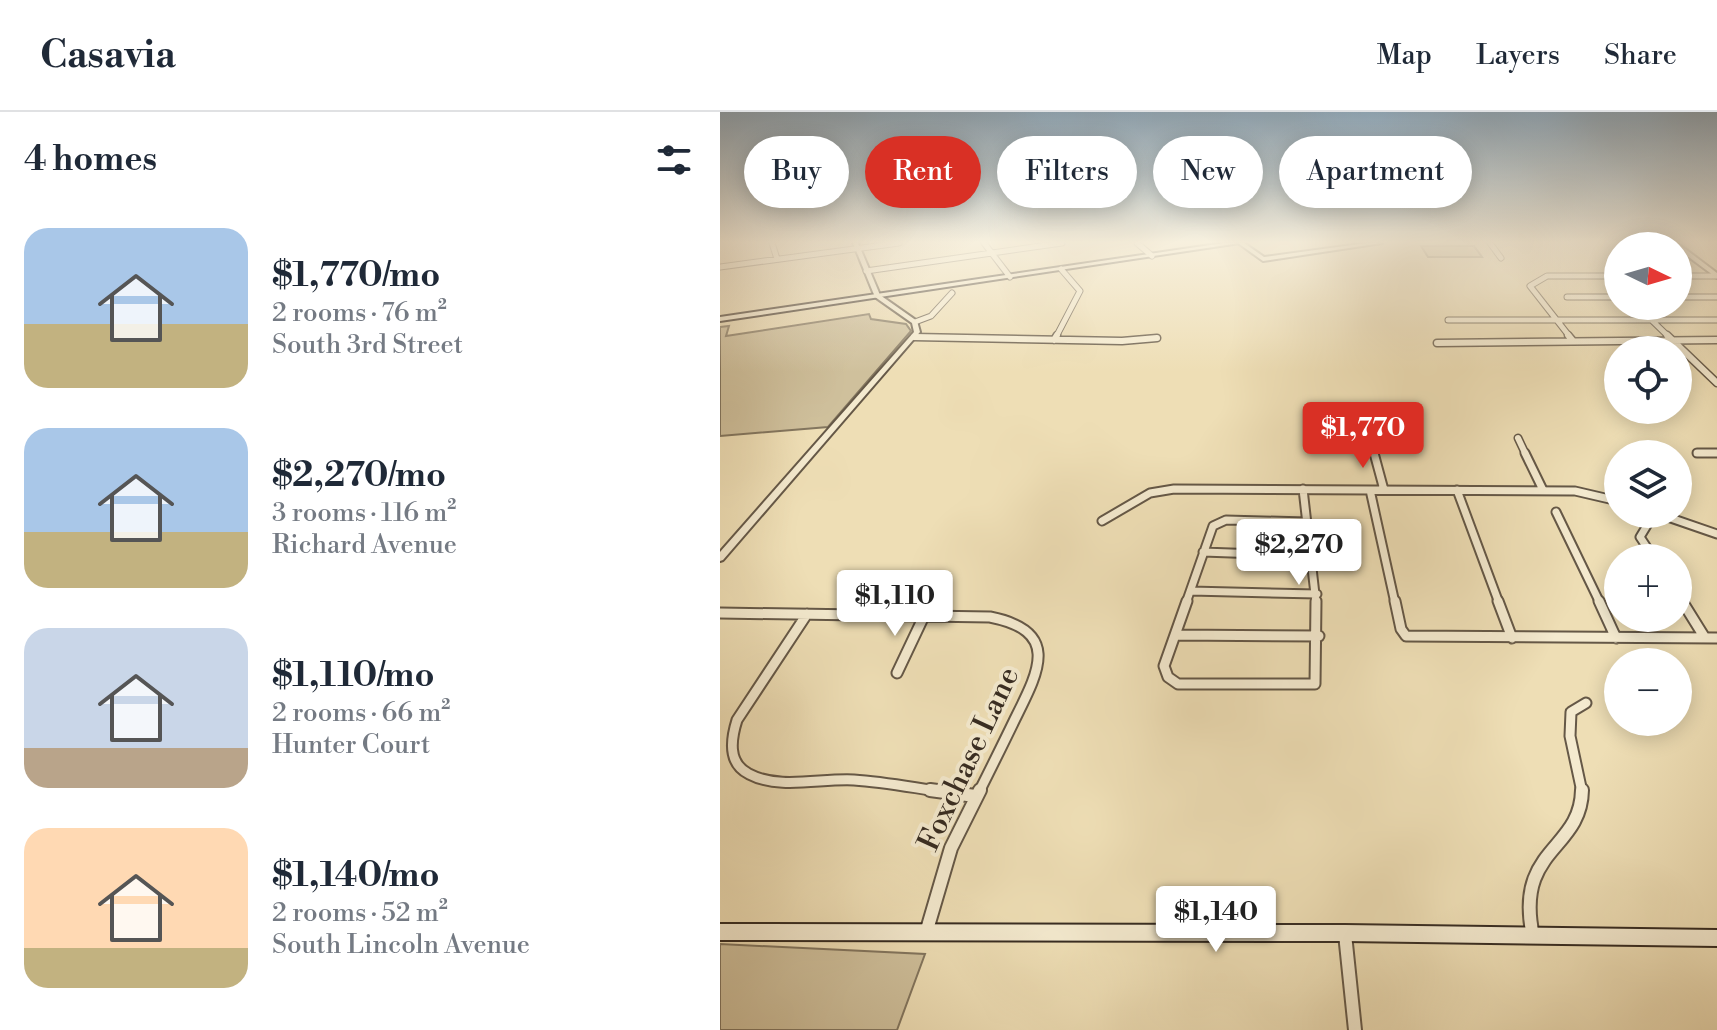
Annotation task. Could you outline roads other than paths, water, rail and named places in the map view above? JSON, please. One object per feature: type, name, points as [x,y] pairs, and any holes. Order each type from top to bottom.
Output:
[{"type":"main road","points":[[720,319],[948,286]]},
{"type":"main road","points":[[720,932],[1345,933],[1717,938]]},
{"type":"street","points":[[720,558],[914,337],[918,329],[915,322],[877,296],[873,286]]},
{"type":"street","points":[[1054,340],[1080,291],[1076,286]]},
{"type":"street","points":[[1532,286],[1530,290],[1573,341]]},
{"type":"street","points":[[915,322],[930,318],[952,293]]},
{"type":"street","points":[[1567,297],[1604,297]]},
{"type":"street","points":[[1692,297],[1717,297]]},
{"type":"street","points":[[1448,320],[1604,320]]},
{"type":"street","points":[[1652,320],[1668,336]]},
{"type":"street","points":[[1692,320],[1717,320]]},
{"type":"street","points":[[914,337],[1054,340],[1157,338]]},
{"type":"street","points":[[1692,341],[1717,340]]},
{"type":"street","points":[[1437,343],[1604,341]]},
{"type":"street","points":[[1692,359],[1717,383]]},
{"type":"street","points":[[1708,374],[1717,374]]},
{"type":"street","points":[[1518,438],[1543,490]]},
{"type":"street","points":[[1372,443],[1384,490]]},
{"type":"street","points":[[1697,453],[1717,453]]},
{"type":"street","points":[[1303,489],[1317,594],[1319,636],[1315,684],[1178,684],[1165,674],[1164,666],[1203,552],[1217,522],[1307,522]]},
{"type":"street","points":[[1102,521],[1150,493],[1166,490],[1543,490],[1589,492],[1604,497]]},
{"type":"street","points":[[1370,490],[1401,629],[1406,636],[1717,638]]},
{"type":"street","points":[[1457,490],[1512,638]]},
{"type":"street","points":[[1556,512],[1616,638]]},
{"type":"street","points":[[1692,526],[1717,534]]},
{"type":"street","points":[[1203,552],[1312,556]]},
{"type":"street","points":[[1191,591],[1317,594]]},
{"type":"street","name":"Foxchase Lane","points":[[720,613],[990,617],[1014,621],[1035,636],[1042,655],[1037,676],[951,848],[926,934]]},
{"type":"street","points":[[807,614],[737,720],[731,740],[734,759],[748,774],[776,781],[854,780],[975,796]]},
{"type":"street","points":[[897,673],[924,616]]},
{"type":"street","points":[[1692,618],[1705,638]]},
{"type":"street","points":[[1175,635],[1319,636]]},
{"type":"street","points":[[1533,936],[1526,898],[1531,877],[1572,824],[1581,805],[1581,784],[1569,731],[1571,712],[1586,703]]},
{"type":"street","points":[[1345,933],[1355,1030]]}]
